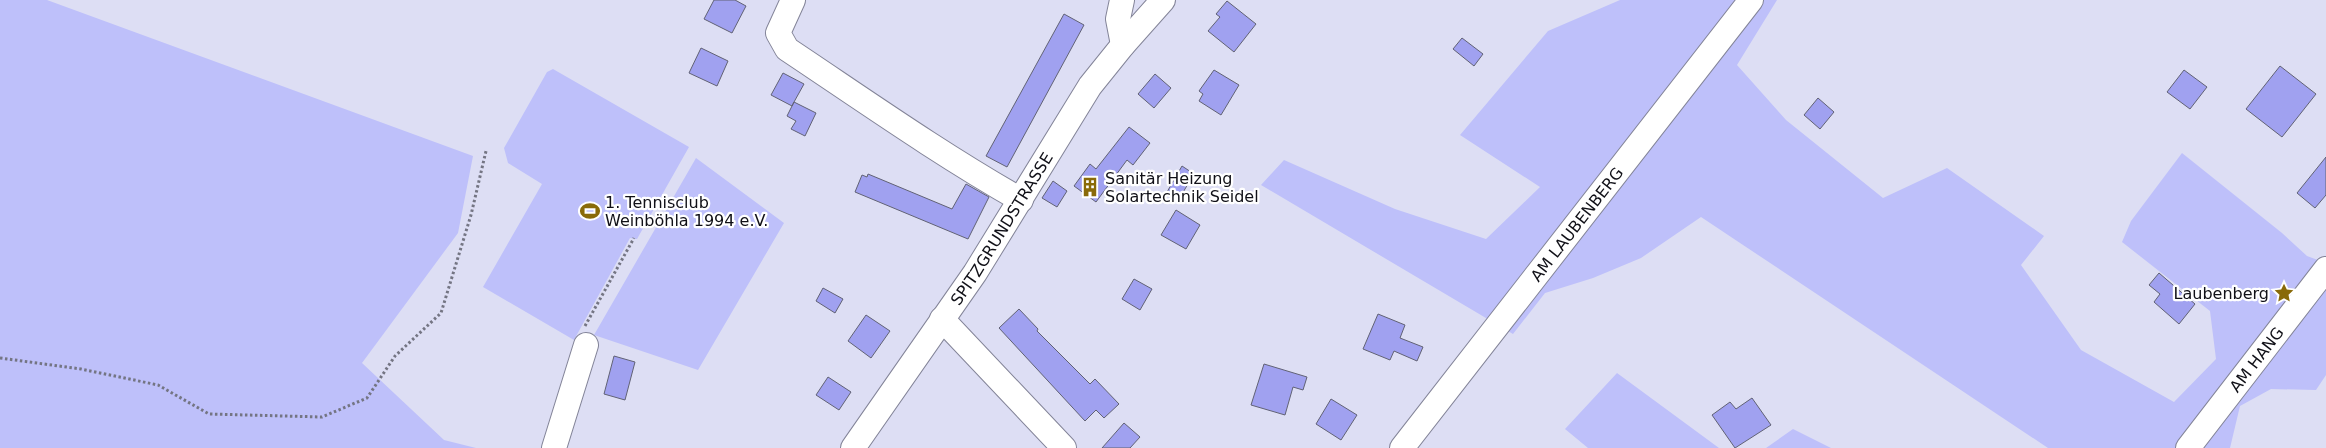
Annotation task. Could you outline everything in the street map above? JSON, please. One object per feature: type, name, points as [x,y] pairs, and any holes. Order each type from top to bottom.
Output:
[{"type":"street","points":[[793,0],[778,34],[787,49],[886,116],[1021,200]]},
{"type":"street","points":[[1122,0],[1118,19],[1123,44]]},
{"type":"street","name":"SPITZGRUNDSTRASSE","points":[[853,448],[1021,200],[1090,86],[1123,44],[1163,0]]},
{"type":"street","name":"AM LAUBENBERG","points":[[1402,448],[1751,0]]},
{"type":"street","name":"AM HANG","points":[[2188,448],[2326,269]]},
{"type":"street","points":[[942,319],[1064,448]]},
{"type":"street","points":[[554,448],[586,345]]},
{"type":"path","points":[[0,358],[80,369],[158,385],[209,414],[322,417],[367,398],[395,356],[441,313],[472,215],[486,151]]},
{"type":"path","points":[[586,345],[582,331],[634,238]]},
{"type":"shaded area","points":[[0,0],[47,0],[473,156],[458,233],[362,363],[444,440],[476,448],[0,448]]},
{"type":"shaded area","points":[[1620,0],[1777,0],[1737,65],[1786,120],[1883,198],[1947,168],[2044,236],[2021,265],[2081,350],[2174,402],[2216,359],[2210,311],[2122,242],[2131,221],[2182,153],[2282,233],[2307,256],[2326,263],[2326,375],[2316,390],[2271,389],[2240,406],[2230,448],[2048,448],[1701,217],[1641,258],[1593,278],[1545,293],[1513,334],[1261,185],[1284,160],[1395,209],[1486,239],[1540,187],[1460,135],[1548,31]]},
{"type":"shaded area","name":"1. Tennisclub Weinböhla 1994 e.V.","points":[[553,69],[689,147],[637,239],[630,238],[574,340],[483,287],[542,184],[508,163],[504,148],[547,72]]},
{"type":"shaded area","points":[[696,158],[784,223],[698,370],[594,335]]},
{"type":"shaded area","points":[[1617,373],[1719,448],[1588,448],[1565,429]]},
{"type":"shaded area","points":[[1793,429],[1831,448],[1766,448]]},
{"type":"building","points":[[714,0],[735,0],[746,6],[732,33],[704,19]]},
{"type":"building","points":[[1227,1],[1256,24],[1234,52],[1208,31],[1220,17],[1216,14]]},
{"type":"building","points":[[1064,14],[1084,25],[1007,167],[986,156]]},
{"type":"building","points":[[1462,38],[1483,54],[1474,66],[1453,49]]},
{"type":"building","points":[[701,48],[728,61],[717,86],[689,73]]},
{"type":"building","points":[[2280,66],[2316,94],[2282,137],[2246,109]]},
{"type":"building","points":[[1214,70],[1239,85],[1221,115],[1199,101],[1203,94],[1199,91]]},
{"type":"building","points":[[2184,70],[2207,87],[2190,109],[2167,92]]},
{"type":"building","points":[[783,73],[804,84],[792,106],[771,95]]},
{"type":"building","points":[[1155,74],[1171,88],[1154,108],[1138,94]]},
{"type":"building","points":[[1818,98],[1834,112],[1820,129],[1804,115]]},
{"type":"building","points":[[794,102],[816,113],[805,136],[791,129],[796,121],[787,116]]},
{"type":"building","points":[[1129,127],[1150,143],[1133,165],[1127,160],[1096,202],[1074,186],[1090,164],[1096,169]]},
{"type":"building","points":[[2326,157],[2326,195],[2315,208],[2297,193]]},
{"type":"building","points":[[1182,166],[1194,174],[1179,199],[1167,192]]},
{"type":"building","points":[[868,174],[952,209],[966,184],[989,197],[968,239],[855,192],[862,175],[867,177]]},
{"type":"building","points":[[1053,181],[1067,191],[1057,207],[1042,198]]},
{"type":"building","points":[[1176,210],[1200,225],[1186,249],[1161,235]]},
{"type":"building","points":[[2159,273],[2195,304],[2179,324],[2154,302],[2160,294],[2149,285]]},
{"type":"building","points":[[1134,279],[1152,289],[1140,310],[1122,299]]},
{"type":"building","points":[[823,288],[843,299],[835,313],[816,301]]},
{"type":"building","points":[[1019,309],[1038,329],[1037,331],[1090,384],[1095,379],[1119,404],[1104,418],[1096,410],[1085,421],[999,328]]},
{"type":"building","points":[[1378,314],[1405,325],[1400,338],[1423,347],[1417,361],[1394,351],[1390,360],[1363,349]]},
{"type":"building","points":[[866,315],[890,331],[871,358],[848,341]]},
{"type":"building","points":[[614,356],[635,362],[625,400],[604,394]]},
{"type":"building","points":[[1264,364],[1307,377],[1303,390],[1293,387],[1285,415],[1251,405]]},
{"type":"building","points":[[828,377],[851,392],[839,410],[816,395]]},
{"type":"building","points":[[1752,398],[1771,425],[1735,448],[1712,415],[1730,402],[1736,409]]},
{"type":"building","points":[[1331,399],[1357,415],[1341,440],[1316,424]]},
{"type":"building","points":[[1124,423],[1140,437],[1130,448],[1102,448]]},
{"type":"place","name":"Sanitär Heizung Solartechnik Seidel","points":[[1090,187]]},
{"type":"place","name":"1. Tennisclub Weinböhla 1994 e.V.","points":[[590,211]]},
{"type":"place","name":"Laubenberg","points":[[2284,293]]}]
